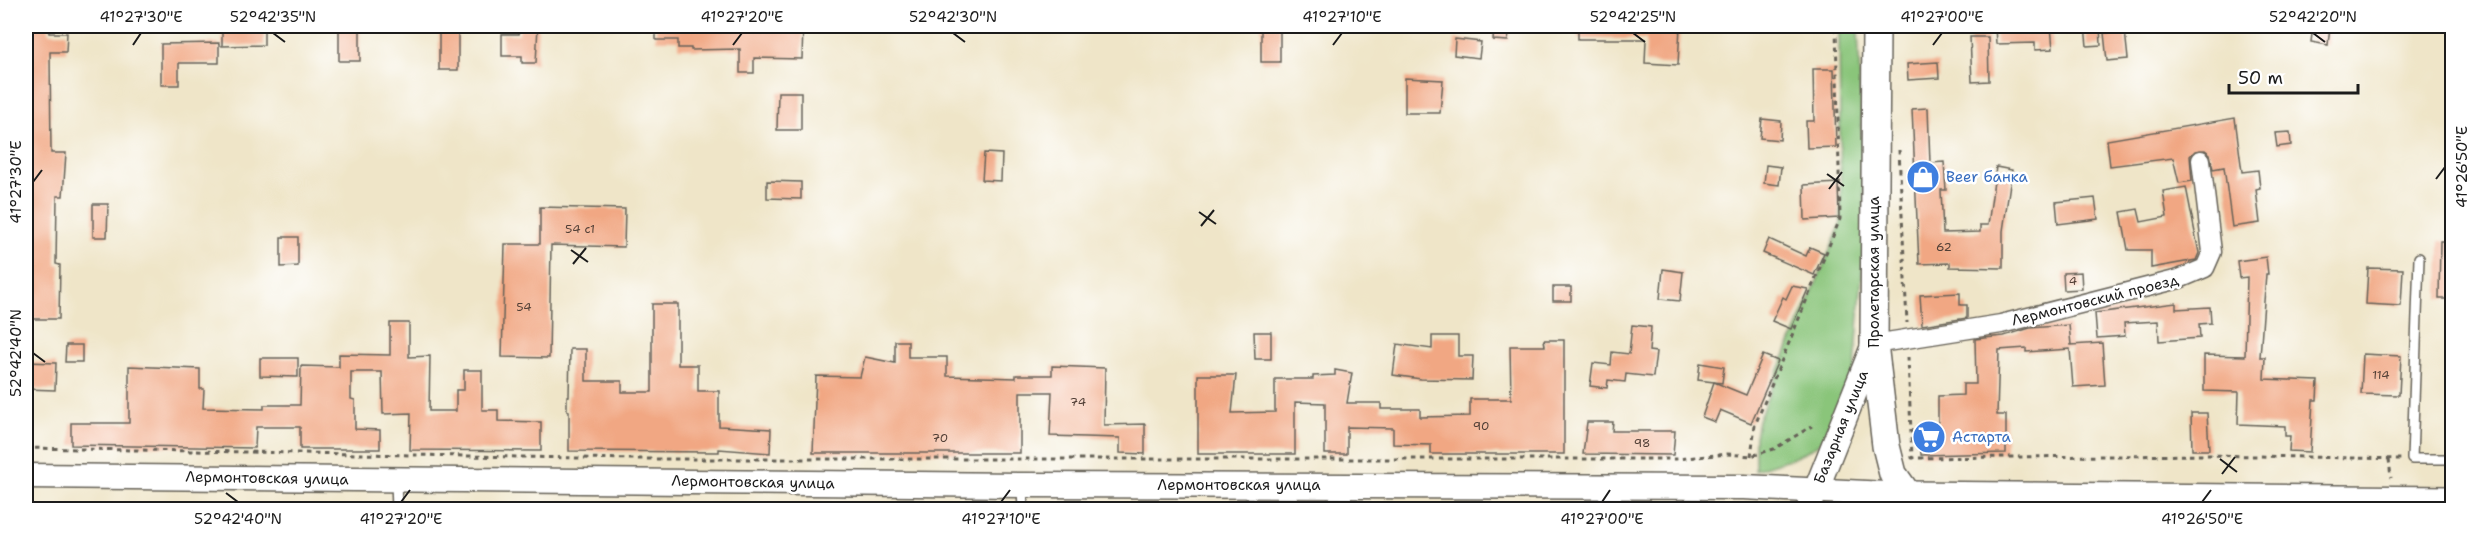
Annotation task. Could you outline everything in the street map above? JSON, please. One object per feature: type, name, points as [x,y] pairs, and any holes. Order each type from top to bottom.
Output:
[{"type":"main road","name":"Пролетарская улица","points":[[1876,26],[1874,344],[1886,446],[1893,474],[1912,502]]},
{"type":"main road","name":"Базарная улица","points":[[1811,500],[1874,344]]},
{"type":"main road","name":"Лермонтовская улица","points":[[26,476],[1022,485],[1736,487],[1811,500],[1912,502],[2037,497],[2381,505],[2452,500]]},
{"type":"main road","points":[[2003,510],[2037,497]]},
{"type":"street","name":"Лермонтовский проезд","points":[[1874,344],[2001,324],[2179,279],[2205,268],[2212,252],[2201,160]]},
{"type":"lane","points":[[2419,258],[2412,459],[2452,459]]},
{"type":"lane","points":[[396,479],[397,509]]},
{"type":"lane","points":[[1022,485],[1023,510]]},
{"type":"path","points":[[1751,456],[1755,425],[1840,219],[1836,26]]},
{"type":"path","points":[[1899,149],[1912,458],[2208,454],[2412,459]]},
{"type":"path","points":[[26,448],[645,459],[1676,459],[1727,454],[1751,456],[1774,450],[1812,426]]},
{"type":"path","points":[[2389,459],[2389,478],[2400,478]]},
{"type":"path","points":[[26,508],[900,510]]},
{"type":"green space","points":[[1839,26],[1858,26],[1865,234],[1855,369],[1829,433],[1817,445],[1798,456],[1755,470],[1755,437],[1758,420],[1841,224]]},
{"type":"building","points":[[30,26],[49,26],[49,33],[67,33],[66,52],[50,52],[51,153],[66,153],[63,196],[57,196],[56,264],[60,265],[59,319],[26,319]]},
{"type":"building","points":[[222,26],[264,26],[264,45],[222,46]]},
{"type":"building","points":[[339,26],[360,26],[360,61],[339,61]]},
{"type":"building","points":[[439,26],[458,26],[458,70],[439,70]]},
{"type":"building","points":[[519,26],[538,26],[536,63],[522,63],[522,56],[502,56],[502,34],[519,34]]},
{"type":"building","points":[[656,26],[803,26],[802,59],[754,58],[754,73],[740,73],[740,49],[678,48],[678,40],[656,40]]},
{"type":"building","points":[[1261,26],[1280,26],[1280,62],[1261,62]]},
{"type":"building","points":[[1494,26],[1510,26],[1508,41],[1493,40]]},
{"type":"building","points":[[1578,26],[1680,26],[1678,65],[1645,63],[1646,39],[1578,39]]},
{"type":"building","points":[[1995,26],[2051,26],[2053,49],[2035,50],[2035,43],[1996,44]]},
{"type":"building","points":[[2085,26],[2100,26],[2101,45],[2087,46]]},
{"type":"building","points":[[2313,26],[2330,26],[2328,45],[2311,42]]},
{"type":"building","points":[[2125,31],[2128,59],[2107,61],[2104,33]]},
{"type":"building","points":[[1970,37],[1988,37],[1989,81],[1972,82]]},
{"type":"building","points":[[1455,39],[1481,42],[1479,58],[1454,55]]},
{"type":"building","points":[[219,43],[219,63],[179,63],[179,85],[161,85],[161,44]]},
{"type":"building","points":[[1938,62],[1939,78],[1908,80],[1907,64]]},
{"type":"building","points":[[1813,69],[1834,69],[1836,147],[1807,148],[1806,121],[1814,121]]},
{"type":"building","points":[[1405,78],[1443,80],[1440,113],[1405,113]]},
{"type":"building","points":[[778,92],[801,92],[801,130],[777,130]]},
{"type":"building","points":[[1928,108],[1930,163],[1944,162],[1946,190],[1941,190],[1943,233],[1980,232],[1980,225],[1988,225],[1996,167],[2012,170],[2003,231],[2003,268],[1950,267],[1950,263],[1919,264],[1912,109]]},
{"type":"building","points":[[2235,118],[2242,172],[2258,170],[2260,188],[2256,189],[2260,223],[2232,227],[2224,167],[2213,169],[2210,154],[2205,150],[2195,151],[2190,156],[2192,181],[2179,183],[2173,158],[2110,166],[2107,140]]},
{"type":"building","points":[[1762,119],[1781,121],[1780,140],[1760,138]]},
{"type":"building","points":[[2290,132],[2291,145],[2277,147],[2275,133]]},
{"type":"building","points":[[984,153],[1002,154],[1001,181],[982,180]]},
{"type":"building","points":[[1766,165],[1781,167],[1779,185],[1764,183]]},
{"type":"building","points":[[767,181],[801,182],[801,199],[767,198]]},
{"type":"building","points":[[1838,183],[1839,218],[1805,220],[1804,185]]},
{"type":"building","points":[[2186,187],[2199,253],[2196,260],[2151,268],[2151,250],[2128,250],[2121,212],[2138,209],[2141,222],[2167,217],[2163,191]]},
{"type":"building","points":[[2095,198],[2098,219],[2058,224],[2056,202]]},
{"type":"building","points":[[93,204],[108,204],[107,237],[93,237]]},
{"type":"building","points":[[540,207],[625,209],[624,247],[551,245],[549,358],[502,357],[505,244],[540,244]]},
{"type":"building","points":[[281,237],[298,237],[298,266],[281,267]]},
{"type":"building","points":[[1769,239],[1806,256],[1810,247],[1824,253],[1814,275],[1763,253]]},
{"type":"building","points":[[2440,241],[2452,241],[2452,299],[2439,299]]},
{"type":"building","points":[[2266,257],[2268,274],[2266,274],[2260,357],[2265,357],[2264,379],[2318,381],[2317,400],[2313,400],[2310,452],[2289,451],[2290,436],[2285,436],[2285,426],[2238,424],[2239,392],[2204,391],[2204,355],[2245,356],[2247,277],[2239,278],[2237,261]]},
{"type":"building","points":[[2368,268],[2403,269],[2401,306],[2366,304]]},
{"type":"building","points":[[1663,269],[1683,272],[1680,301],[1660,299]]},
{"type":"building","points":[[2081,272],[2082,289],[2064,290],[2063,273]]},
{"type":"building","points":[[1792,286],[1808,289],[1791,329],[1772,321],[1783,297],[1786,299]]},
{"type":"building","points":[[1553,287],[1571,287],[1571,301],[1553,301]]},
{"type":"building","points":[[1960,293],[1960,305],[1967,305],[1967,318],[1922,325],[1920,295]]},
{"type":"building","points":[[2176,303],[2176,309],[2210,307],[2211,323],[2199,324],[2200,338],[2159,341],[2158,321],[2124,323],[2125,336],[2097,338],[2095,313]]},
{"type":"building","points":[[652,304],[678,304],[678,365],[698,365],[698,391],[719,391],[719,426],[771,429],[770,453],[719,449],[719,452],[569,451],[567,396],[569,396],[570,349],[586,349],[586,381],[622,381],[622,392],[652,392]]},
{"type":"building","points":[[390,323],[409,323],[409,357],[430,356],[429,411],[456,411],[456,390],[464,390],[464,370],[482,370],[482,410],[498,410],[498,421],[541,422],[541,451],[410,450],[411,413],[383,414],[382,372],[351,372],[351,399],[355,400],[355,429],[380,430],[380,449],[300,449],[300,427],[256,427],[255,448],[71,445],[71,423],[129,423],[129,366],[200,369],[200,389],[204,389],[203,408],[264,409],[264,405],[300,405],[301,366],[339,367],[339,354],[390,355]]},
{"type":"building","points":[[1632,325],[1651,327],[1649,351],[1656,352],[1653,377],[1626,374],[1625,382],[1608,380],[1607,388],[1590,386],[1593,363],[1611,365],[1612,352],[1629,354]]},
{"type":"building","points":[[2069,325],[2071,345],[2102,343],[2105,385],[2073,387],[2070,349],[2026,352],[2026,348],[1999,350],[1997,415],[2006,415],[2006,453],[1921,455],[1920,425],[1938,424],[1938,396],[1963,395],[1963,384],[1976,384],[1975,339],[2004,336],[2030,328]]},
{"type":"building","points":[[1254,332],[1271,332],[1271,359],[1255,359]]},
{"type":"building","points":[[1432,336],[1458,336],[1458,356],[1473,356],[1472,380],[1421,379],[1393,375],[1397,344],[1432,349]]},
{"type":"building","points":[[1544,340],[1564,340],[1564,454],[1431,454],[1431,445],[1393,444],[1393,428],[1347,427],[1347,454],[1325,454],[1325,403],[1295,402],[1295,454],[1198,454],[1198,375],[1236,375],[1232,413],[1275,412],[1275,379],[1313,379],[1313,376],[1335,375],[1335,370],[1352,373],[1347,403],[1381,403],[1381,409],[1420,409],[1420,417],[1470,416],[1470,399],[1511,399],[1510,346],[1545,346]]},
{"type":"building","points":[[895,341],[908,341],[908,357],[947,357],[947,376],[1016,378],[1016,375],[1052,375],[1052,366],[1105,368],[1104,425],[1145,424],[1145,454],[1120,453],[1120,438],[1050,436],[1052,392],[1020,392],[1020,453],[813,453],[816,376],[860,377],[865,357],[895,363]]},
{"type":"building","points":[[66,345],[82,345],[82,362],[65,362]]},
{"type":"building","points":[[2363,354],[2401,356],[2399,395],[2361,394]]},
{"type":"building","points":[[1763,355],[1778,361],[1751,423],[1720,410],[1715,422],[1702,417],[1714,382],[1746,395]]},
{"type":"building","points":[[260,358],[298,358],[298,377],[260,376]]},
{"type":"building","points":[[26,362],[56,363],[55,390],[26,389]]},
{"type":"building","points":[[1700,363],[1724,367],[1722,383],[1698,380]]},
{"type":"building","points":[[2191,413],[2207,413],[2209,450],[2192,450]]},
{"type":"building","points":[[1587,422],[1613,422],[1612,431],[1675,431],[1673,455],[1583,454]]},
{"type":"place","name":"Beer банка","points":[[1923,177]]},
{"type":"place","name":"Астарта","points":[[1929,437]]}]
